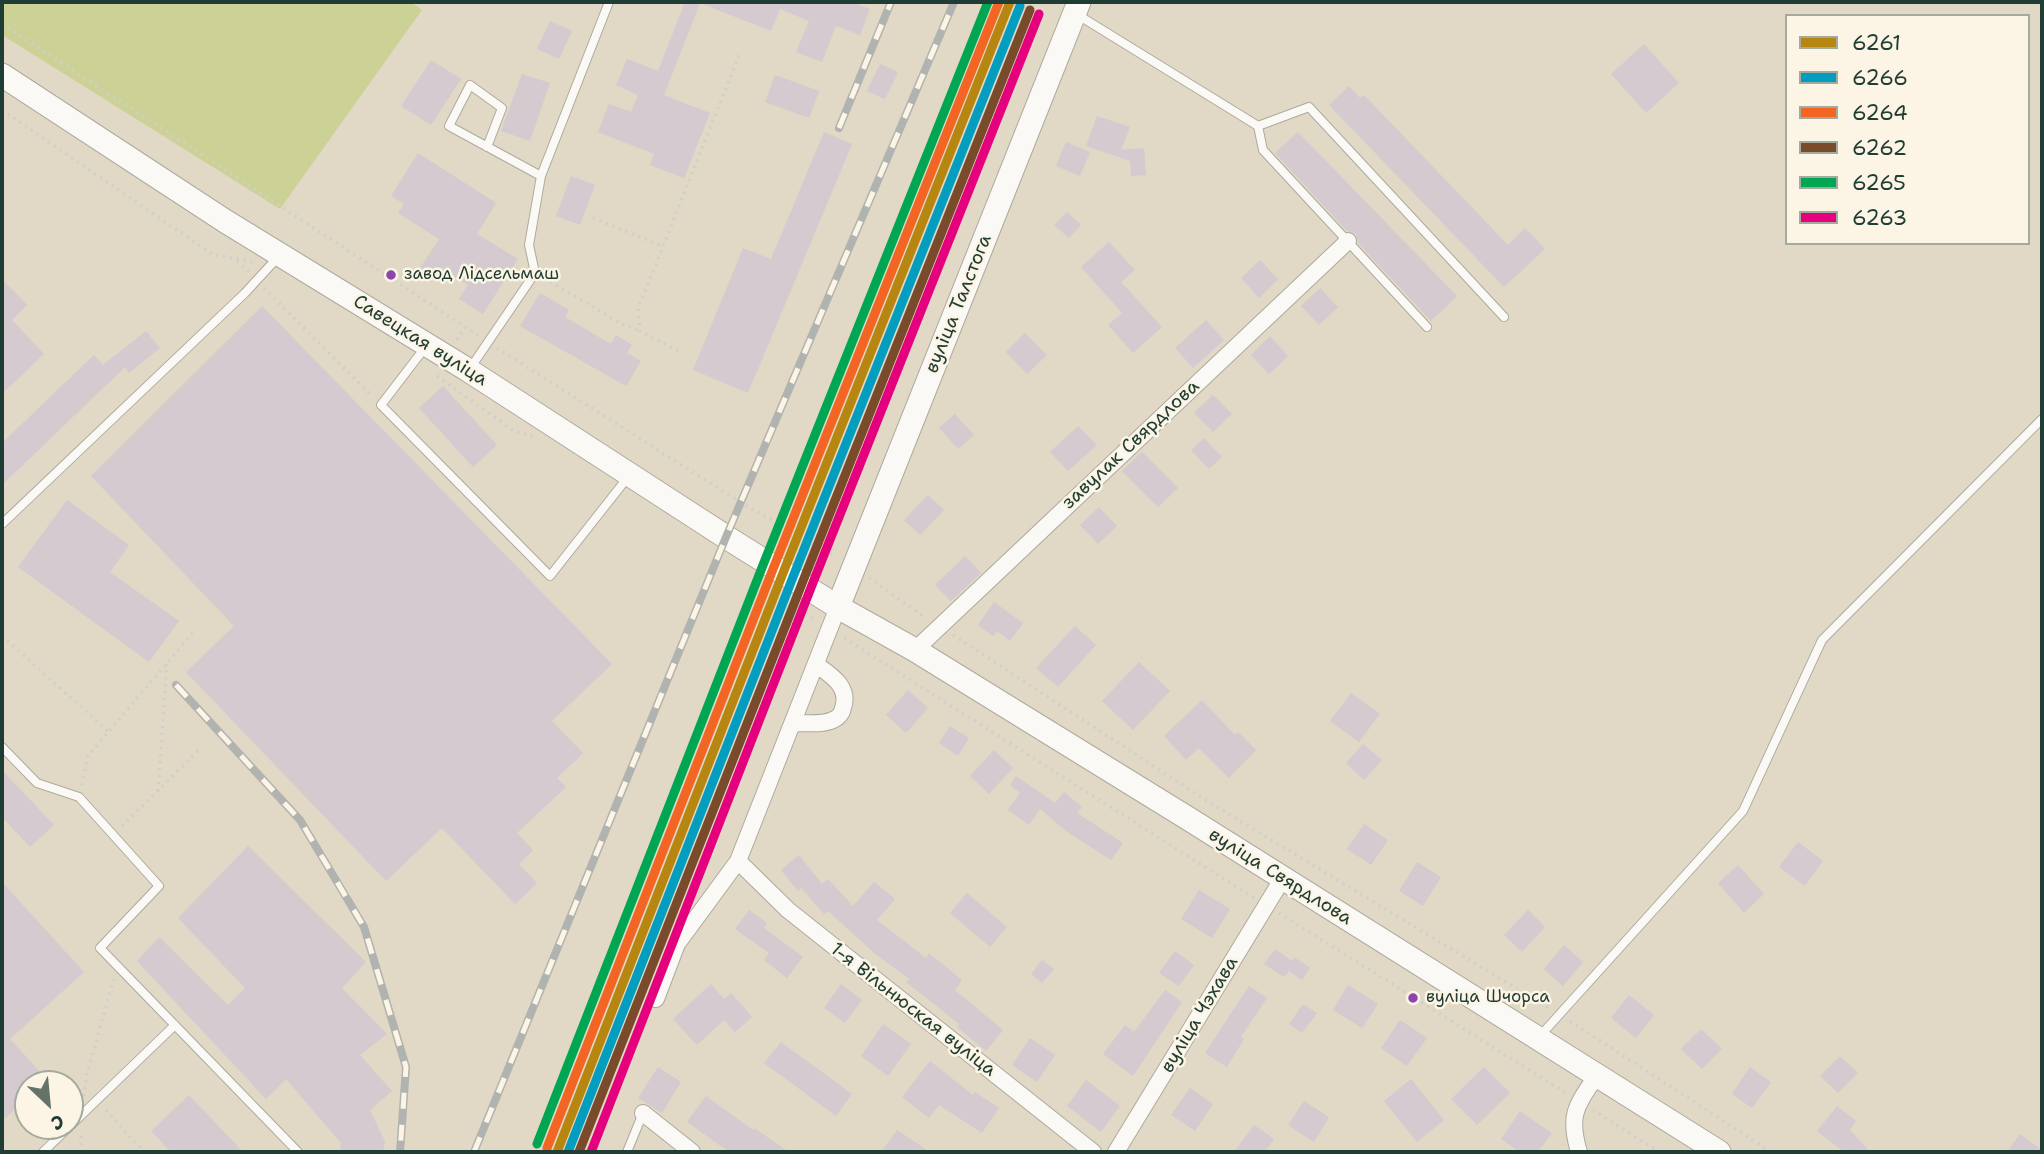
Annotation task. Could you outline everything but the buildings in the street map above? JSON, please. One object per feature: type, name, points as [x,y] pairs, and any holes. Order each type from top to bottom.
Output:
[{"type":"main road","name":"вуліца Талстога","points":[[838,607],[1077,8]]},
{"type":"main road","name":"Савецкая вуліца","points":[[2,75],[225,221],[468,370],[838,607]]},
{"type":"main road","name":"вуліца Свярдлова","points":[[838,607],[915,650],[1719,1152]]},
{"type":"street","name":"завулак Свярдлова","points":[[915,650],[1348,241]]},
{"type":"street","points":[[656,999],[677,944],[738,861],[838,607]]},
{"type":"street","points":[[794,723],[831,721],[842,713],[846,699],[843,688],[834,677],[817,665]]},
{"type":"street","name":"1-я Вільнюская вуліца","points":[[738,861],[788,910],[1093,1152]]},
{"type":"street","name":"вуліца Чэхава","points":[[1116,1152],[1283,878]]},
{"type":"street","points":[[1580,1152],[1573,1132],[1574,1117],[1579,1101],[1597,1075]]},
{"type":"street","points":[[643,1113],[692,1152]]},
{"type":"lane","points":[[468,370],[535,273],[529,245],[541,176],[609,2]]},
{"type":"lane","points":[[1077,8],[1258,126],[1264,150],[1427,327]]},
{"type":"lane","points":[[487,147],[502,108],[470,85],[449,126],[487,147],[541,176]]},
{"type":"lane","points":[[1258,126],[1309,107],[1504,317]]},
{"type":"lane","points":[[2,524],[257,281],[280,255]]},
{"type":"lane","points":[[427,345],[381,405],[550,576],[630,475]]},
{"type":"lane","points":[[1538,1038],[1743,811],[1822,639],[2042,419]]},
{"type":"lane","points":[[2,747],[37,783],[79,797],[159,886],[100,948],[298,1152]]},
{"type":"lane","points":[[84,1113],[175,1025]]},
{"type":"lane","points":[[627,1152],[643,1113]]},
{"type":"path","points":[[2,23],[488,343],[740,502],[854,568],[939,627],[1208,801],[1560,1014],[1770,1152]]},
{"type":"path","points":[[639,331],[638,309],[740,53]]},
{"type":"path","points":[[593,218],[662,246]]},
{"type":"path","points":[[234,259],[381,405]]},
{"type":"path","points":[[535,273],[622,324],[678,351]]},
{"type":"path","points":[[79,797],[88,756],[196,629]]},
{"type":"path","points":[[2,636],[109,732]]},
{"type":"path","points":[[158,791],[167,663]]},
{"type":"path","points":[[113,835],[200,749]]},
{"type":"path","points":[[84,1095],[87,1074],[118,966]]},
{"type":"path","points":[[97,1100],[144,1152]]},
{"type":"green space","points":[[2,2],[411,2],[422,10],[280,209],[2,35]]},
{"type":"railway","points":[[839,128],[891,2]]},
{"type":"railway","points":[[474,1152],[726,537],[954,2]]},
{"type":"railway","points":[[176,685],[300,820],[364,927],[406,1067],[400,1152]]},
{"type":"transit line","name":"6265","points":[[537,1144],[763,565],[988,2]]},
{"type":"transit line","name":"6264","points":[[547,1148],[773,569],[999,2]]},
{"type":"transit line","name":"6261","points":[[557,1152],[1010,2]]},
{"type":"transit line","name":"6266","points":[[568,1152],[1020,6]]},
{"type":"transit line","name":"6262","points":[[579,1152],[1030,10]]},
{"type":"transit line","name":"6263","points":[[591,1152],[1039,14]]},
{"type":"place","name":"завод Лідсельмаш","points":[[391,275]]},
{"type":"place","name":"вуліца Шчорса","points":[[1413,998]]}]
